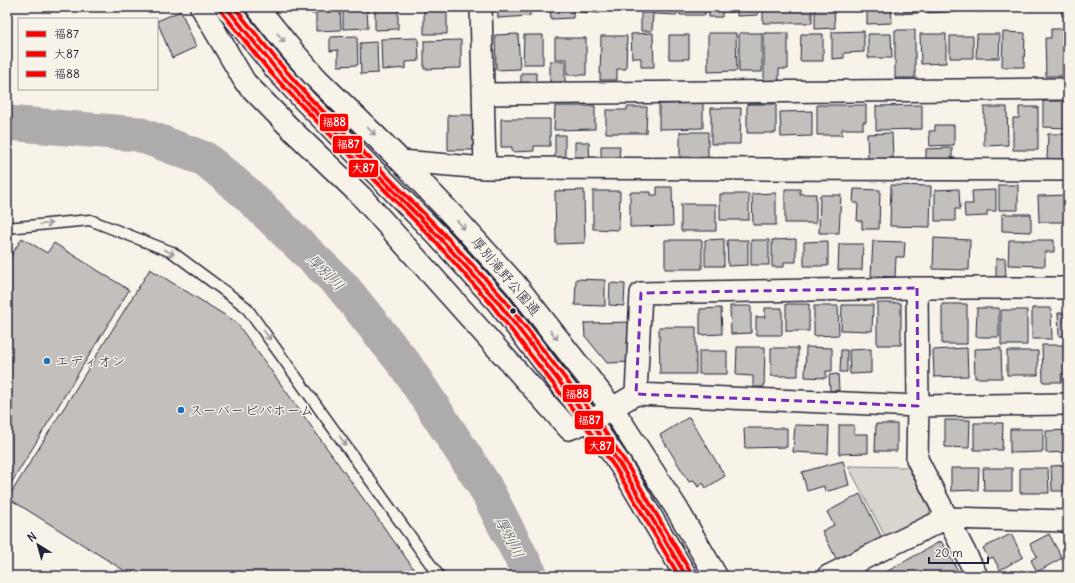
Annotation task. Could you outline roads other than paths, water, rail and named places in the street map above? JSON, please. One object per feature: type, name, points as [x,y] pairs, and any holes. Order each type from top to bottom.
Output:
[{"type":"main road","name":"厚別滝野公園通","points":[[226,7],[265,56],[300,96],[438,236],[497,301],[590,421],[625,473],[686,576]]},
{"type":"main road","name":"厚別滝野公園通","points":[[257,7],[288,47],[316,78],[402,161],[515,284],[612,408],[677,509],[716,576]]},
{"type":"street","points":[[201,7],[245,82],[293,131],[361,196],[569,429],[590,421],[636,394],[918,406],[1068,404]]},
{"type":"street","points":[[480,7],[485,168]]},
{"type":"street","points":[[483,94],[1068,89]]},
{"type":"street","points":[[402,161],[485,168],[1068,170]]},
{"type":"street","points":[[636,394],[641,293],[917,288],[1068,288]]},
{"type":"street","points":[[917,288],[917,459],[977,576]]},
{"type":"street","points":[[828,576],[947,518],[1066,526]]},
{"type":"lane","points":[[7,228],[90,220],[172,252],[246,307],[440,576]]},
{"type":"waterway","name":"厚別川","points":[[7,123],[138,134],[205,159],[246,193],[342,286],[406,366],[484,485],[531,576]]},
{"type":"place","name":"エディオン","points":[[47,361]]},
{"type":"place","name":"スーパービバホーム","points":[[181,410]]}]
